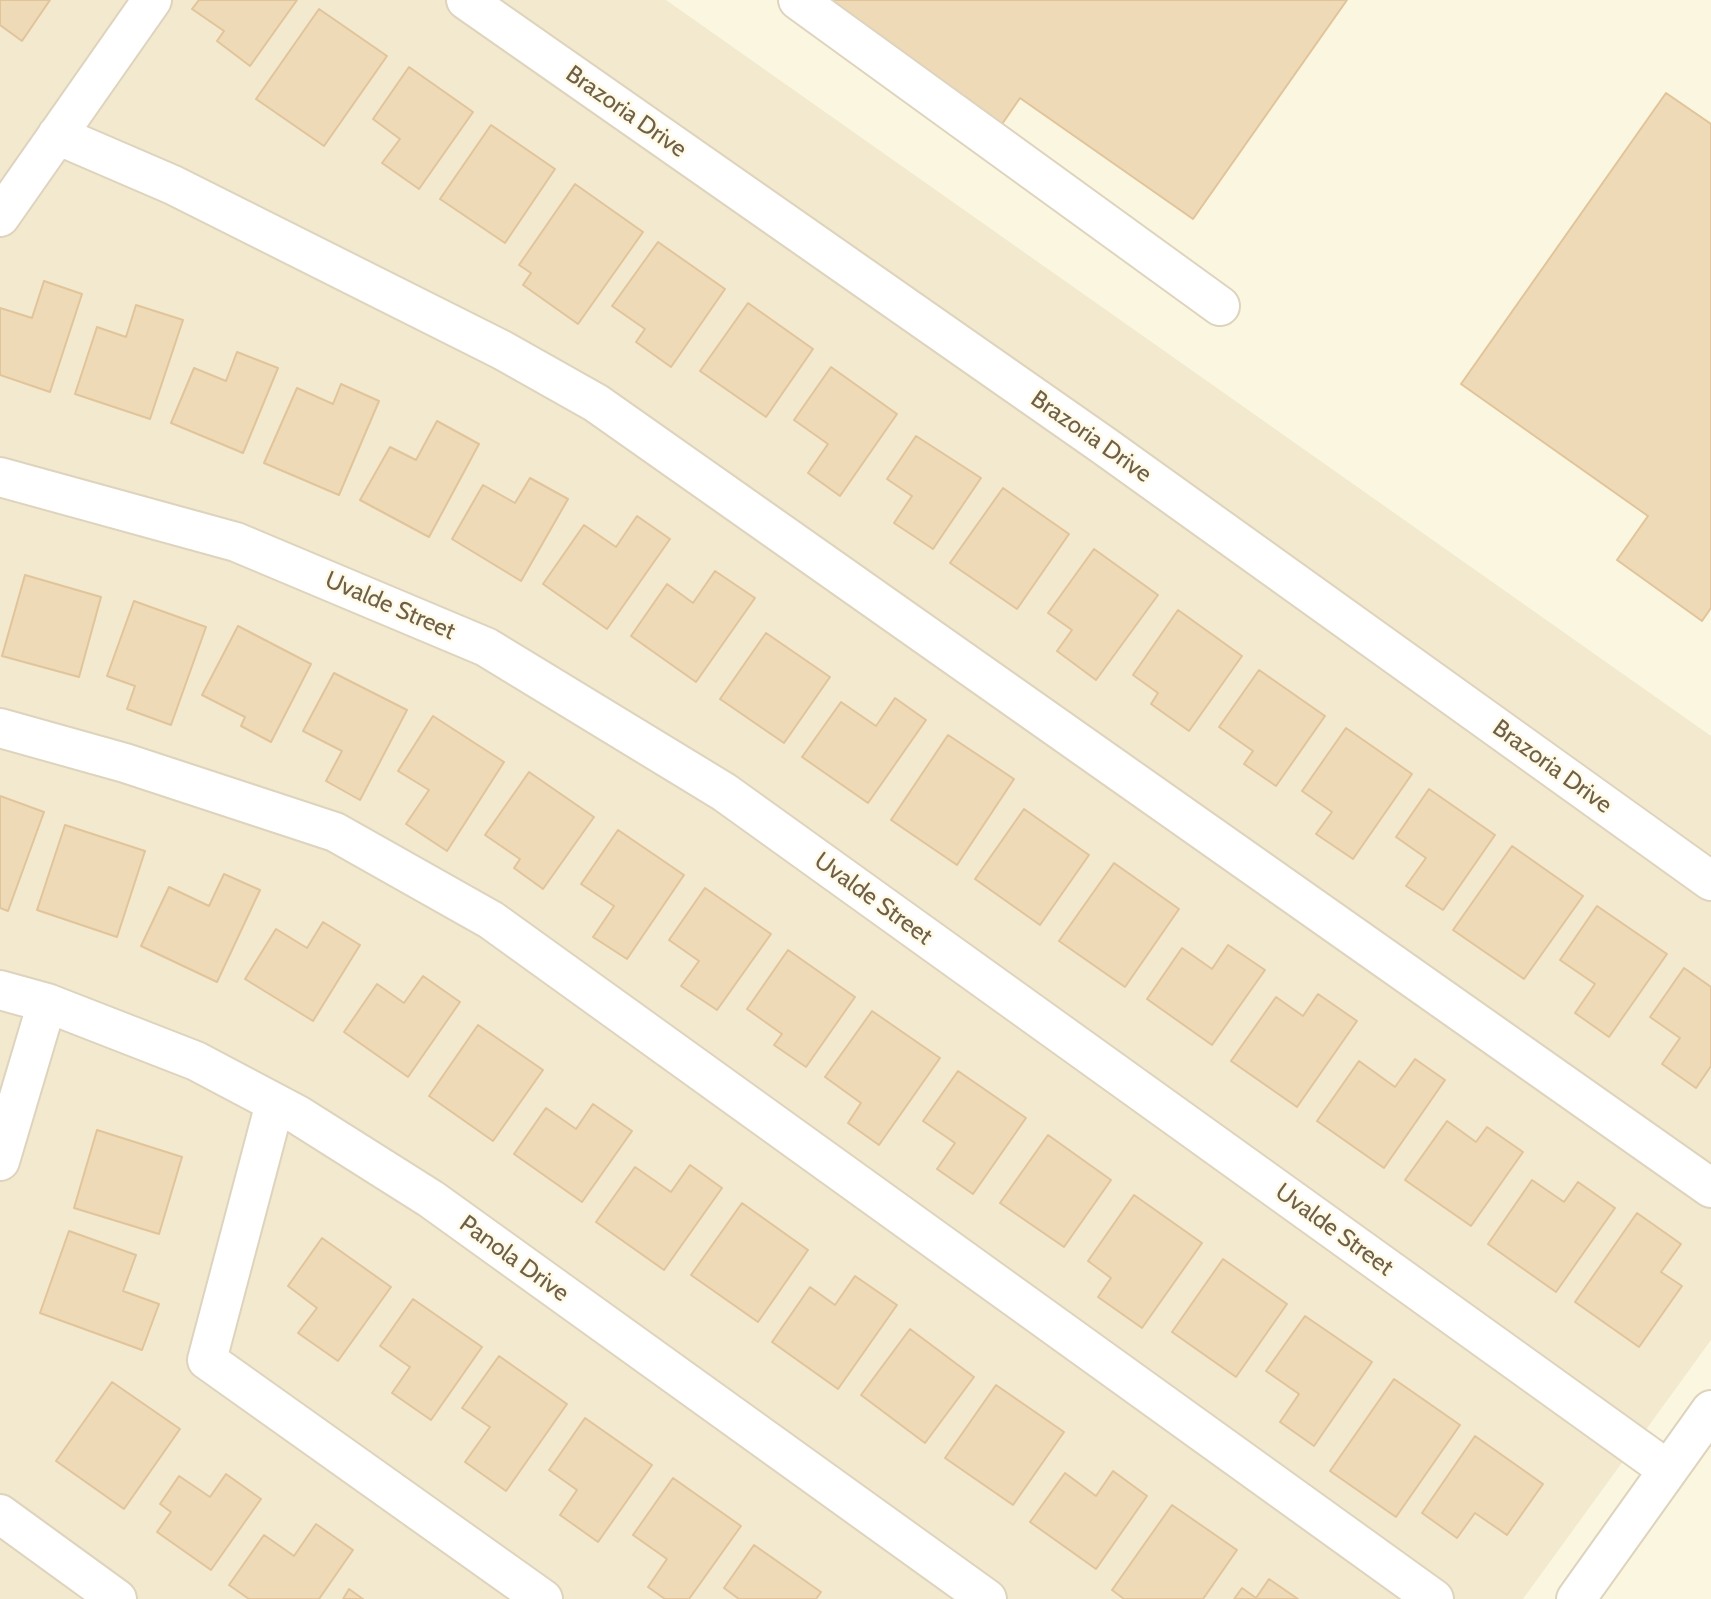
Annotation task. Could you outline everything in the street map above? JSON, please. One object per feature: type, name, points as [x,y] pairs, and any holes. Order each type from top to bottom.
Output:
[{"type":"street","points":[[0,217],[152,0]]},
{"type":"street","name":"Brazoria Drive","points":[[466,0],[1103,445],[1711,881]]},
{"type":"street","points":[[798,0],[1220,306]]},
{"type":"street","points":[[57,135],[173,185],[502,350],[596,403],[1711,1188]]},
{"type":"street","name":"Uvalde Street","points":[[0,477],[236,542],[486,647],[724,792],[1668,1470]]},
{"type":"street","points":[[0,728],[125,764],[335,832],[491,920],[1434,1599]]},
{"type":"street","name":"Panola Drive","points":[[0,990],[47,1003],[196,1061],[298,1115],[431,1199],[987,1599]]},
{"type":"street","points":[[0,1161],[47,1003]]},
{"type":"street","points":[[275,1103],[207,1360],[542,1599]]},
{"type":"street","points":[[1576,1599],[1711,1410]]},
{"type":"street","points":[[0,1514],[117,1599]]},
{"type":"shaded area","points":[[0,0],[666,0],[1711,736],[1711,1340],[1523,1599],[0,1599]]},
{"type":"building","points":[[0,0],[50,0],[22,41],[0,25]]},
{"type":"building","points":[[199,0],[297,0],[250,66],[217,41],[224,31],[192,9]]},
{"type":"building","points":[[819,0],[1347,0],[1193,219],[1020,98],[1000,127]]},
{"type":"building","points":[[319,9],[387,56],[324,146],[256,99]]},
{"type":"building","points":[[409,67],[473,112],[419,189],[382,163],[400,139],[373,119]]},
{"type":"building","points":[[1666,93],[1711,124],[1711,608],[1702,621],[1617,560],[1648,516],[1461,384]]},
{"type":"building","points":[[491,125],[555,169],[505,243],[440,199]]},
{"type":"building","points":[[575,184],[643,232],[578,324],[523,285],[531,273],[519,265]]},
{"type":"building","points":[[658,242],[725,289],[671,367],[636,342],[645,329],[612,306]]},
{"type":"building","points":[[44,281],[82,294],[50,392],[0,375],[0,308],[32,318]]},
{"type":"building","points":[[748,303],[813,349],[766,417],[700,371]]},
{"type":"building","points":[[136,305],[183,320],[150,419],[75,394],[97,327],[126,337]]},
{"type":"building","points":[[237,352],[278,368],[243,453],[171,423],[194,368],[226,381]]},
{"type":"building","points":[[831,367],[897,414],[840,496],[808,473],[828,444],[794,420]]},
{"type":"building","points":[[341,384],[379,401],[339,495],[264,463],[297,388],[333,404]]},
{"type":"building","points":[[437,421],[479,444],[429,537],[360,500],[390,447],[416,460]]},
{"type":"building","points":[[916,436],[981,478],[933,549],[894,523],[912,496],[887,479]]},
{"type":"building","points":[[530,478],[568,499],[521,581],[452,539],[483,485],[515,503]]},
{"type":"building","points":[[1003,488],[1069,534],[1017,609],[950,563]]},
{"type":"building","points":[[637,516],[670,539],[607,629],[543,584],[584,525],[616,547]]},
{"type":"building","points":[[1094,549],[1158,595],[1096,680],[1057,651],[1072,630],[1048,613]]},
{"type":"building","points":[[715,571],[755,598],[696,682],[631,636],[667,584],[693,603]]},
{"type":"building","points":[[25,575],[101,597],[79,677],[2,656]]},
{"type":"building","points":[[134,601],[206,627],[171,725],[127,709],[135,686],[107,676]]},
{"type":"building","points":[[1178,610],[1242,656],[1189,731],[1151,704],[1158,693],[1133,675]]},
{"type":"building","points":[[238,626],[311,664],[271,742],[241,726],[245,717],[202,695]]},
{"type":"building","points":[[766,633],[830,677],[784,743],[720,699]]},
{"type":"building","points":[[1259,670],[1325,716],[1276,786],[1244,764],[1253,751],[1219,727]]},
{"type":"building","points":[[334,673],[407,710],[360,800],[326,781],[342,751],[303,731]]},
{"type":"building","points":[[895,698],[926,720],[868,803],[802,757],[841,702],[876,726]]},
{"type":"building","points":[[433,716],[504,762],[447,851],[406,824],[429,790],[398,771]]},
{"type":"building","points":[[1346,728],[1412,774],[1353,859],[1316,834],[1332,812],[1302,791]]},
{"type":"building","points":[[948,735],[1014,779],[957,865],[891,820]]},
{"type":"building","points":[[529,772],[594,817],[543,889],[514,868],[520,859],[485,835]]},
{"type":"building","points":[[1429,789],[1495,835],[1443,910],[1406,886],[1426,858],[1396,837]]},
{"type":"building","points":[[0,796],[44,812],[8,911],[0,908]]},
{"type":"building","points":[[1024,809],[1089,855],[1040,925],[975,879]]},
{"type":"building","points":[[65,825],[145,851],[117,937],[37,910]]},
{"type":"building","points":[[618,830],[684,875],[627,959],[593,937],[614,906],[581,884]]},
{"type":"building","points":[[1512,846],[1583,896],[1524,979],[1453,930]]},
{"type":"building","points":[[1114,863],[1179,909],[1125,987],[1059,941]]},
{"type":"building","points":[[224,874],[260,890],[217,982],[141,946],[169,887],[209,906]]},
{"type":"building","points":[[705,888],[771,934],[717,1010],[681,986],[699,961],[669,940]]},
{"type":"building","points":[[1597,906],[1667,954],[1609,1037],[1575,1013],[1595,984],[1560,960]]},
{"type":"building","points":[[323,922],[360,945],[313,1021],[245,979],[276,929],[307,948]]},
{"type":"building","points":[[1228,945],[1265,970],[1212,1045],[1147,999],[1182,948],[1212,969]]},
{"type":"building","points":[[788,950],[855,997],[806,1067],[774,1045],[782,1034],[747,1009]]},
{"type":"building","points":[[1684,968],[1711,987],[1711,1066],[1696,1088],[1662,1064],[1680,1038],[1650,1017]]},
{"type":"building","points":[[423,976],[460,1002],[408,1077],[344,1032],[377,984],[404,1003]]},
{"type":"building","points":[[1318,994],[1357,1021],[1297,1107],[1231,1061],[1276,997],[1303,1016]]},
{"type":"building","points":[[872,1011],[940,1058],[879,1145],[848,1123],[861,1103],[825,1077]]},
{"type":"building","points":[[478,1025],[543,1070],[493,1141],[429,1096]]},
{"type":"building","points":[[1415,1059],[1445,1080],[1384,1168],[1317,1121],[1359,1061],[1395,1087]]},
{"type":"building","points":[[958,1071],[1026,1118],[973,1194],[937,1169],[955,1143],[923,1121]]},
{"type":"building","points":[[593,1104],[632,1131],[582,1202],[514,1154],[546,1108],[576,1129]]},
{"type":"building","points":[[1447,1121],[1476,1142],[1487,1127],[1523,1152],[1471,1226],[1405,1180]]},
{"type":"building","points":[[97,1130],[182,1157],[159,1234],[74,1208]]},
{"type":"building","points":[[1048,1135],[1111,1180],[1064,1247],[1000,1203]]},
{"type":"building","points":[[690,1165],[722,1188],[664,1270],[596,1222],[635,1167],[671,1192]]},
{"type":"building","points":[[1532,1180],[1564,1202],[1578,1182],[1615,1208],[1556,1292],[1488,1244]]},
{"type":"building","points":[[1134,1195],[1202,1243],[1142,1328],[1098,1297],[1111,1278],[1088,1261]]},
{"type":"building","points":[[742,1203],[808,1250],[758,1322],[691,1275]]},
{"type":"building","points":[[1637,1213],[1681,1244],[1661,1272],[1682,1286],[1639,1347],[1575,1302]]},
{"type":"building","points":[[69,1231],[136,1255],[123,1291],[159,1304],[142,1350],[40,1313]]},
{"type":"building","points":[[322,1238],[391,1287],[338,1361],[298,1333],[317,1308],[288,1286]]},
{"type":"building","points":[[1223,1259],[1287,1304],[1236,1377],[1172,1332]]},
{"type":"building","points":[[855,1276],[897,1305],[838,1389],[772,1342],[810,1287],[835,1305]]},
{"type":"building","points":[[413,1299],[482,1347],[431,1420],[392,1393],[410,1367],[380,1346]]},
{"type":"building","points":[[1305,1316],[1372,1362],[1314,1446],[1280,1422],[1299,1394],[1266,1371]]},
{"type":"building","points":[[910,1329],[974,1377],[925,1443],[861,1395]]},
{"type":"building","points":[[499,1356],[567,1404],[506,1491],[465,1462],[490,1427],[462,1408]]},
{"type":"building","points":[[1394,1379],[1460,1425],[1396,1517],[1330,1471]]},
{"type":"building","points":[[112,1382],[180,1429],[124,1509],[56,1461]]},
{"type":"building","points":[[996,1385],[1064,1432],[1013,1505],[945,1458]]},
{"type":"building","points":[[585,1418],[652,1465],[598,1542],[560,1515],[577,1490],[549,1470]]},
{"type":"building","points":[[1475,1436],[1543,1484],[1507,1535],[1475,1513],[1457,1538],[1422,1513]]},
{"type":"building","points":[[1113,1471],[1147,1496],[1096,1569],[1030,1522],[1065,1473],[1096,1496]]},
{"type":"building","points":[[226,1474],[261,1499],[211,1570],[157,1532],[171,1512],[160,1504],[179,1476],[210,1497]]},
{"type":"building","points":[[673,1478],[741,1526],[689,1599],[665,1599],[648,1587],[667,1559],[633,1535]]},
{"type":"building","points":[[1172,1505],[1237,1550],[1203,1599],[1124,1599],[1112,1590]]},
{"type":"building","points":[[316,1524],[353,1550],[319,1599],[249,1599],[229,1585],[264,1535],[294,1556]]},
{"type":"building","points":[[754,1545],[821,1592],[816,1599],[739,1599],[724,1588]]},
{"type":"building","points":[[1269,1579],[1298,1599],[1234,1599],[1242,1588],[1256,1598]]},
{"type":"building","points":[[349,1589],[363,1599],[343,1599]]}]
